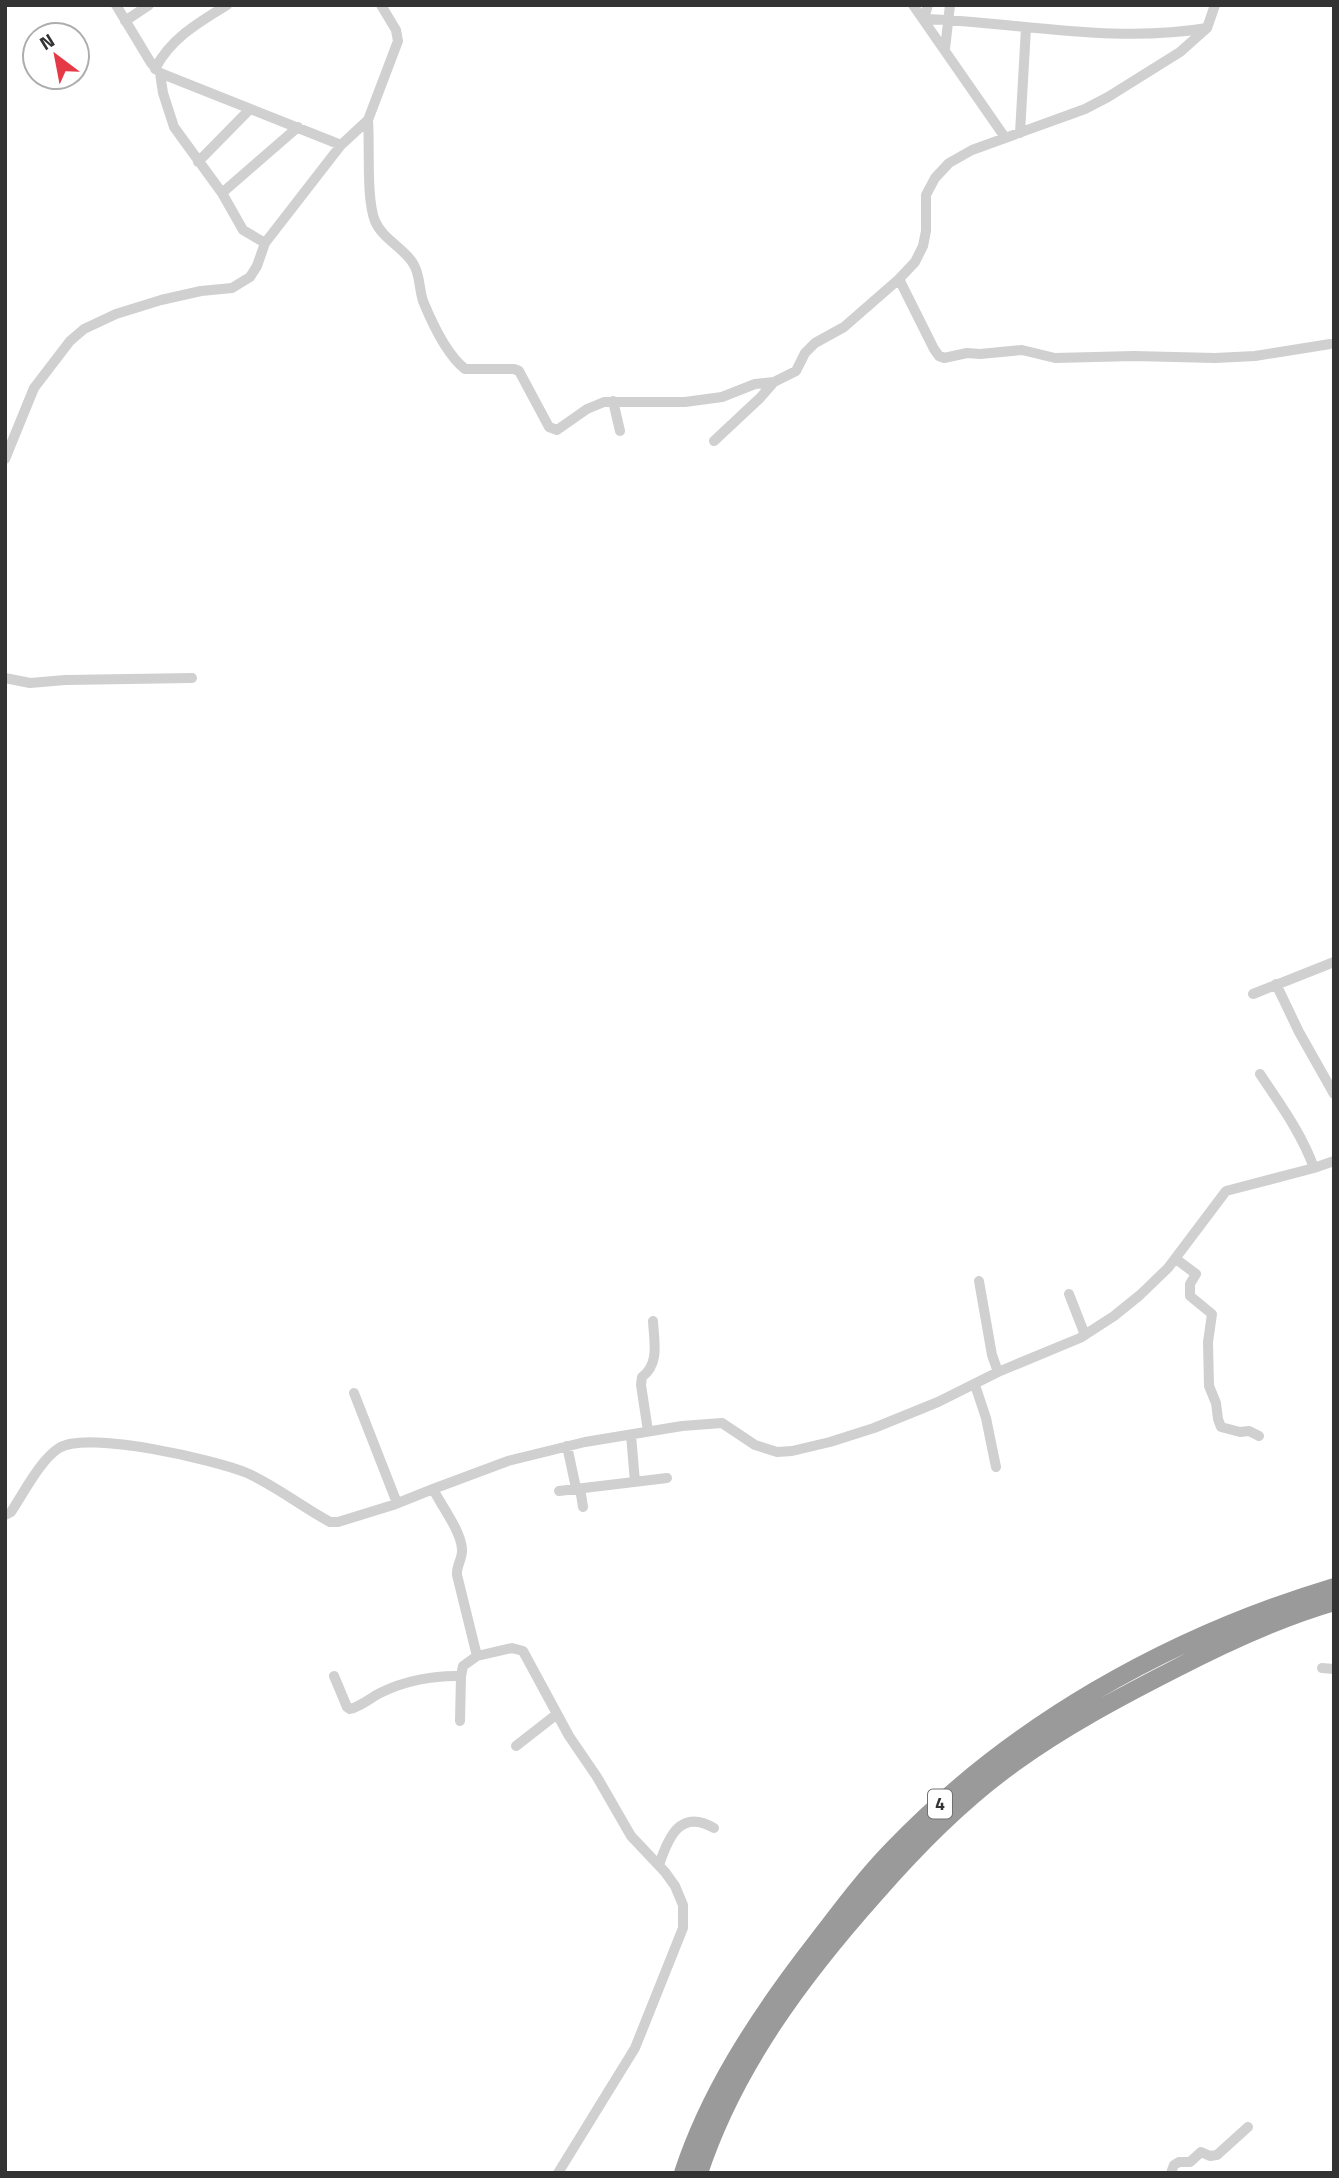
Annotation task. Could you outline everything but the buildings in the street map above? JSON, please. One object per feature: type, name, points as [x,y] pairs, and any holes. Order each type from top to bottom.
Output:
[{"type":"highway","name":"4","points":[[683,2173],[712,2102],[742,2046],[788,1979],[891,1851],[946,1798],[1003,1750],[1072,1703],[1174,1649],[1237,1621],[1334,1587]]},
{"type":"highway","name":"4","points":[[699,2173],[724,2109],[754,2053],[800,1986],[848,1924],[955,1811],[1012,1764],[1081,1717],[1244,1635],[1334,1602]]},
{"type":"street","points":[[116,5],[158,71],[174,127],[222,193],[243,230],[265,243]]},
{"type":"street","points":[[125,21],[149,5]]},
{"type":"street","points":[[158,71],[167,48],[202,20],[227,5]]},
{"type":"street","points":[[381,5],[396,30],[398,41],[368,120],[369,199],[375,222],[415,266],[423,301],[440,335],[459,364],[471,370],[519,371],[552,430],[560,428],[604,401],[685,402],[722,397],[755,384],[774,382],[796,371],[805,353],[815,343],[845,327],[915,262],[923,246],[926,231],[926,195],[935,178],[949,163],[1004,136],[1020,133],[1085,109],[1108,97],[1180,52],[1207,28],[1215,5]]},
{"type":"street","points":[[914,5],[1004,136]]},
{"type":"street","points":[[924,19],[928,5]]},
{"type":"street","points":[[945,49],[950,5]]},
{"type":"street","points":[[924,19],[1087,33],[1154,34],[1207,28]]},
{"type":"street","points":[[1020,133],[1026,28]]},
{"type":"street","points":[[158,71],[341,145]]},
{"type":"street","points":[[198,162],[250,109]]},
{"type":"street","points":[[5,459],[34,388],[70,341],[84,329],[116,314],[201,290],[232,288],[242,284],[257,266],[265,243],[341,145],[368,120]]},
{"type":"street","points":[[222,193],[298,127]]},
{"type":"street","points":[[899,279],[934,349],[944,358],[967,353],[1022,350],[1055,358],[1215,358],[1255,356],[1330,344]]},
{"type":"street","points":[[714,441],[774,382]]},
{"type":"street","points":[[613,401],[620,431]]},
{"type":"street","points":[[5,678],[30,683],[192,678]]},
{"type":"street","points":[[1253,994],[1334,962]]},
{"type":"street","points":[[1276,984],[1334,1094]]},
{"type":"street","points":[[1260,1074],[1292,1121],[1314,1168]]},
{"type":"street","points":[[5,1515],[11,1512],[49,1456],[59,1447],[70,1443],[94,1442],[200,1458],[248,1474],[330,1522],[338,1522],[397,1503],[508,1461],[567,1446],[648,1431],[722,1423],[764,1450],[792,1451],[874,1428],[975,1385],[998,1371],[1085,1335],[1140,1295],[1176,1259],[1226,1191],[1334,1161]]},
{"type":"street","points":[[1176,1259],[1196,1274],[1190,1284],[1190,1296],[1212,1314],[1208,1342],[1209,1386],[1221,1427],[1240,1432],[1249,1431],[1259,1436]]},
{"type":"street","points":[[979,1281],[992,1354],[998,1371]]},
{"type":"street","points":[[1069,1294],[1085,1335]]},
{"type":"street","points":[[648,1431],[641,1385],[642,1377],[650,1371],[654,1362],[653,1321]]},
{"type":"street","points":[[975,1385],[986,1418],[996,1467]]},
{"type":"street","points":[[354,1394],[397,1503]]},
{"type":"street","points":[[631,1435],[635,1482]]},
{"type":"street","points":[[567,1446],[583,1507]]},
{"type":"street","points":[[559,1491],[667,1478]]},
{"type":"street","points":[[433,1489],[460,1539],[463,1551],[456,1569],[477,1656]]},
{"type":"street","points":[[460,1721],[463,1666],[477,1656],[512,1648],[523,1651],[631,1836],[659,1865],[678,1892],[682,1905],[683,1928],[635,2048],[558,2173]]},
{"type":"street","points":[[1322,1668],[1334,1669]]},
{"type":"street","points":[[334,1676],[350,1709],[381,1693],[420,1680],[461,1676]]},
{"type":"street","points":[[516,1746],[558,1714]]},
{"type":"street","points":[[659,1865],[669,1839],[683,1823],[694,1821],[714,1828]]},
{"type":"street","points":[[1171,2173],[1174,2165],[1190,2162],[1200,2152],[1213,2157],[1217,2155],[1248,2127]]}]
